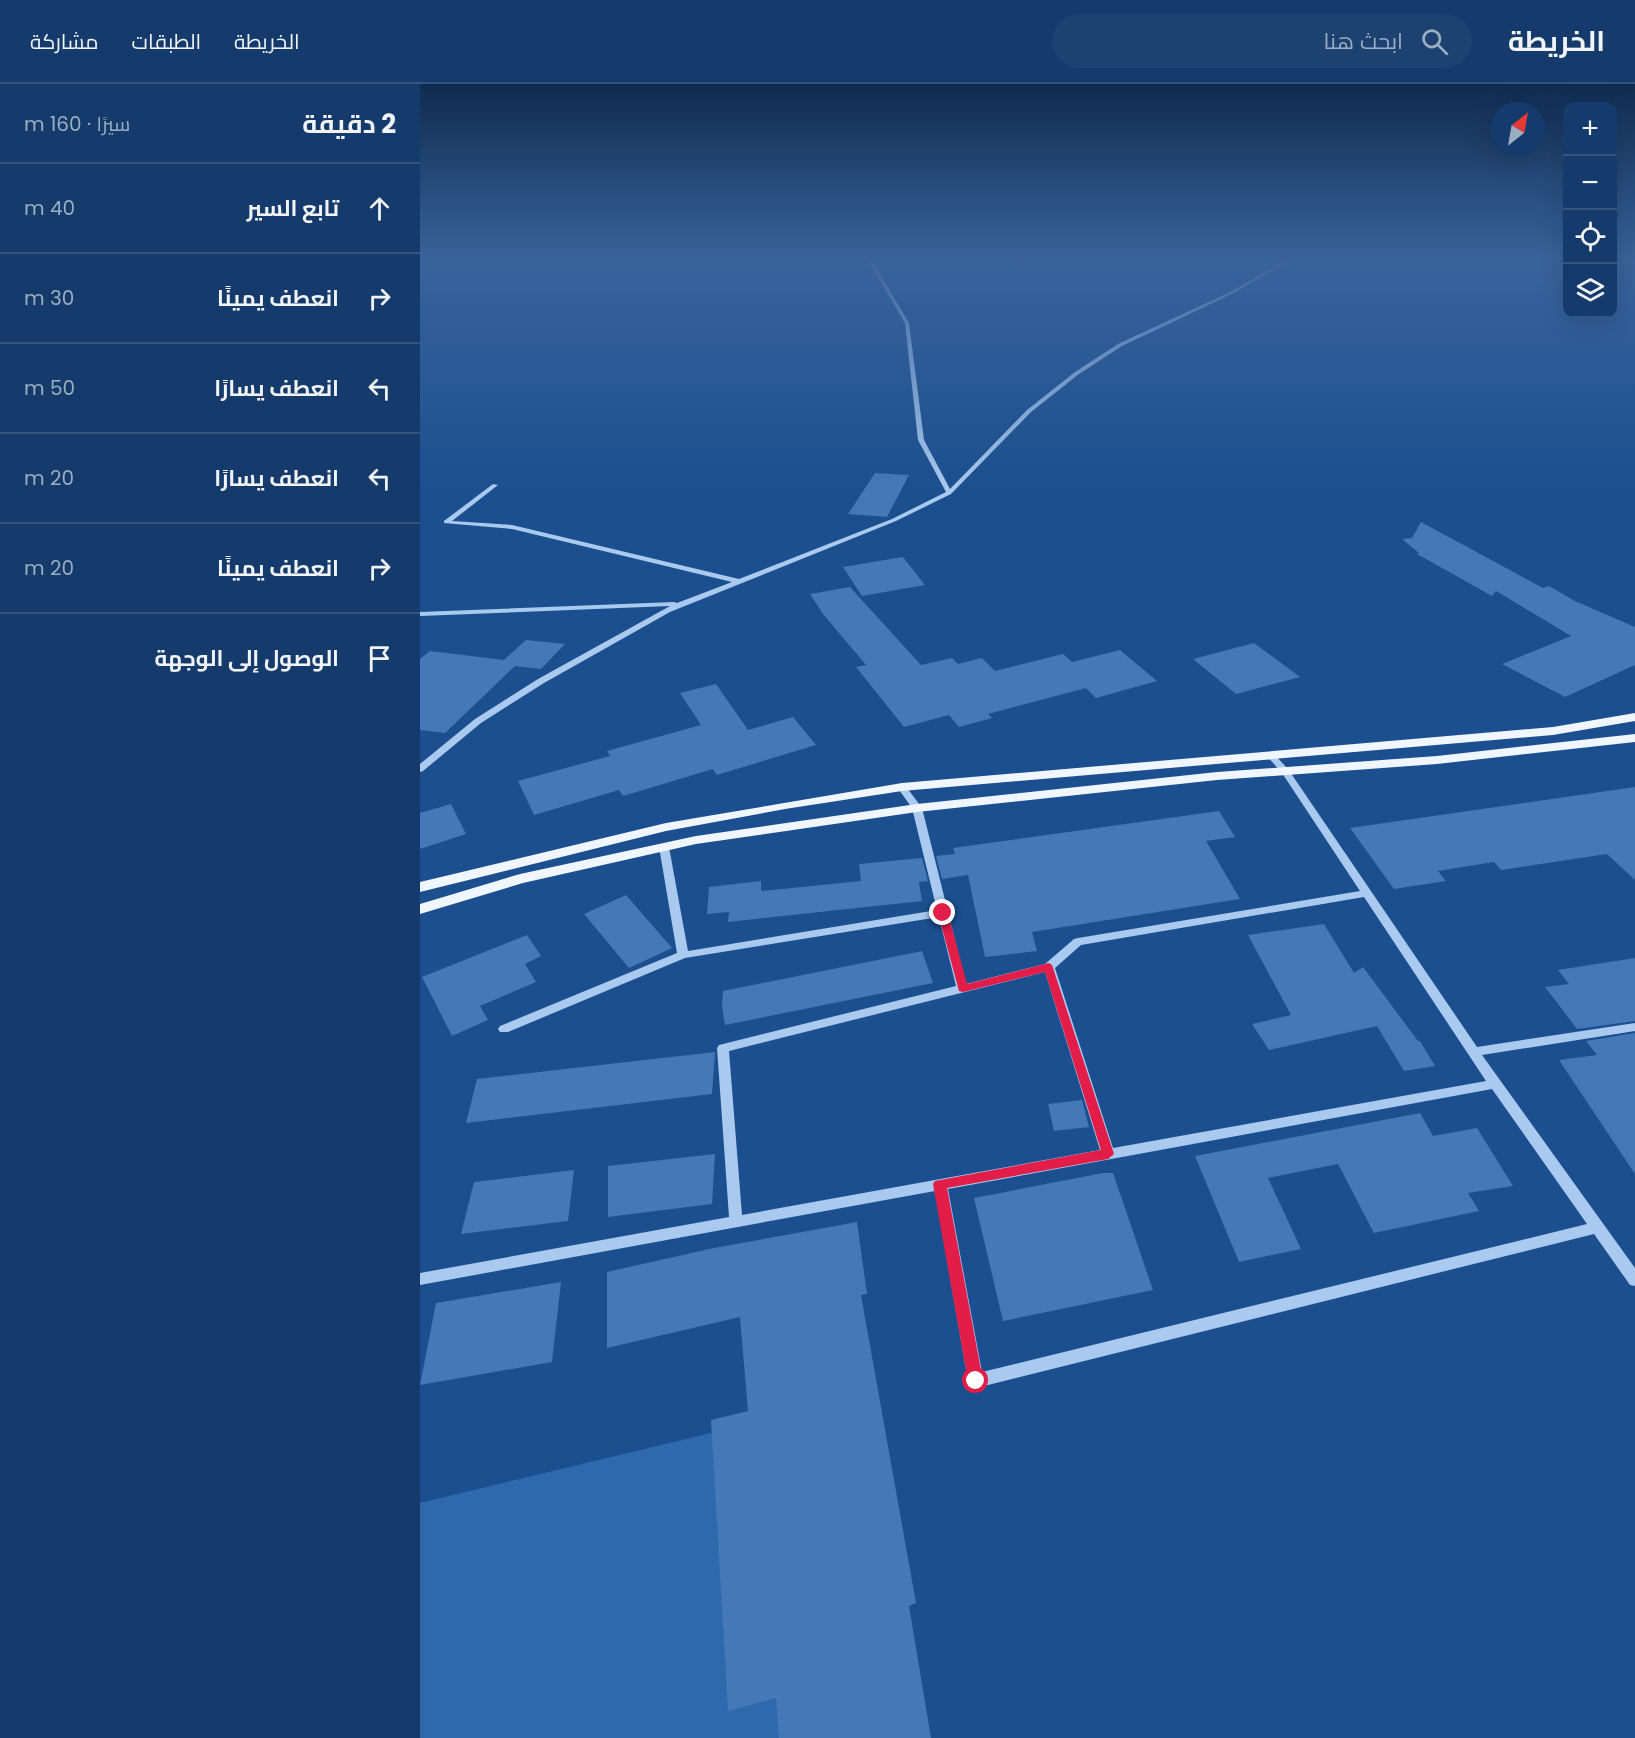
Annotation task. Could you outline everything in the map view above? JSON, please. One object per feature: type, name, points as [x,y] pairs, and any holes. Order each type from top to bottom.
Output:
[{"type":"main road","points":[[420,887],[666,827],[785,805],[902,787],[1553,730],[1635,717]]},
{"type":"main road","points":[[420,909],[520,879],[696,840],[916,808],[1285,771],[1437,760],[1635,738]]},
{"type":"street","points":[[909,336],[921,440],[949,494]]},
{"type":"street","points":[[420,769],[478,721],[541,681],[667,610],[739,581],[774,570],[894,520],[949,494],[1029,411],[1077,373],[1120,345],[1139,336]]},
{"type":"street","points":[[495,485],[446,522],[512,527],[739,581]]},
{"type":"street","points":[[420,614],[683,603]]},
{"type":"street","points":[[1270,755],[1285,771],[1495,1084],[1635,1280]]},
{"type":"street","points":[[902,787],[916,808],[963,988]]},
{"type":"street","points":[[664,848],[683,955]]},
{"type":"street","points":[[736,1221],[723,1048],[1049,967],[1078,942],[1367,893]]},
{"type":"street","points":[[504,1029],[683,955],[943,913]]},
{"type":"street","points":[[1049,967],[1108,1154]]},
{"type":"street","points":[[1474,1052],[1635,1027]]},
{"type":"street","points":[[420,1279],[1495,1084]]},
{"type":"street","points":[[940,1184],[976,1381],[1597,1227]]},
{"type":"shaded area","points":[[769,1419],[800,1738],[420,1738],[420,1503]]},
{"type":"building","points":[[875,473],[909,475],[887,517],[848,514]]},
{"type":"building","points":[[1421,522],[1543,588],[1549,586],[1575,601],[1635,627],[1635,665],[1565,697],[1502,664],[1571,636],[1496,591],[1492,596],[1417,554],[1419,553],[1402,539],[1412,538]]},
{"type":"building","points":[[903,557],[925,585],[862,596],[843,567]]},
{"type":"building","points":[[850,587],[921,665],[952,658],[958,664],[982,658],[995,671],[1063,654],[1072,662],[1120,650],[1157,681],[1096,698],[1086,688],[988,714],[992,718],[959,727],[949,715],[904,727],[856,667],[866,665],[823,614],[810,594]]},
{"type":"building","points":[[526,640],[565,644],[541,669],[515,666],[445,733],[420,730],[420,659],[430,651],[504,660]]},
{"type":"building","points":[[1254,643],[1300,677],[1236,694],[1193,659]]},
{"type":"building","points":[[716,684],[748,730],[793,717],[816,745],[717,775],[713,769],[623,796],[619,790],[534,815],[518,781],[610,756],[607,751],[701,725],[680,693]]},
{"type":"building","points":[[1635,787],[1635,880],[1607,854],[1501,870],[1494,862],[1438,871],[1446,881],[1394,889],[1350,828]]},
{"type":"building","points":[[451,804],[466,834],[420,849],[420,813]]},
{"type":"building","points":[[1219,811],[1235,837],[1206,841],[1240,899],[1032,932],[1037,951],[985,957],[968,875],[942,879],[936,856],[955,854],[953,848]]},
{"type":"building","points":[[922,858],[928,881],[919,882],[922,901],[728,922],[729,912],[707,914],[709,887],[761,881],[761,891],[861,881],[859,864]]},
{"type":"building","points":[[626,895],[672,948],[629,968],[584,914]]},
{"type":"building","points":[[1324,924],[1354,973],[1363,967],[1420,1041],[1435,1066],[1404,1071],[1377,1026],[1269,1050],[1252,1024],[1291,1015],[1248,935]]},
{"type":"building","points":[[527,935],[541,956],[525,964],[536,982],[480,1006],[488,1020],[452,1036],[422,977]]},
{"type":"building","points":[[922,951],[933,983],[725,1025],[722,1006],[723,991]]},
{"type":"building","points":[[1635,958],[1635,1021],[1577,1029],[1545,987],[1569,984],[1558,970]]},
{"type":"building","points":[[1635,1033],[1635,1174],[1559,1060],[1597,1055],[1586,1041]]},
{"type":"building","points":[[715,1052],[712,1094],[466,1123],[477,1079]]},
{"type":"building","points":[[1082,1100],[1089,1127],[1054,1131],[1048,1104]]},
{"type":"building","points":[[1420,1113],[1433,1136],[1477,1128],[1513,1186],[1468,1193],[1479,1211],[1374,1233],[1338,1164],[1268,1178],[1301,1249],[1239,1262],[1195,1156]]},
{"type":"building","points":[[715,1154],[712,1204],[608,1217],[608,1166]]},
{"type":"building","points":[[574,1170],[568,1221],[461,1234],[474,1182]]},
{"type":"building","points":[[1113,1173],[1153,1290],[1003,1321],[974,1198]]},
{"type":"building","points":[[857,1222],[867,1294],[861,1295],[916,1603],[909,1606],[931,1738],[779,1738],[776,1698],[728,1711],[711,1420],[748,1411],[740,1317],[607,1348],[607,1272],[714,1248]]},
{"type":"building","points":[[561,1282],[552,1362],[420,1385],[436,1303]]},
{"type":"route","points":[[943,913],[963,988],[1049,967],[1108,1154],[940,1184],[976,1381]]}]
